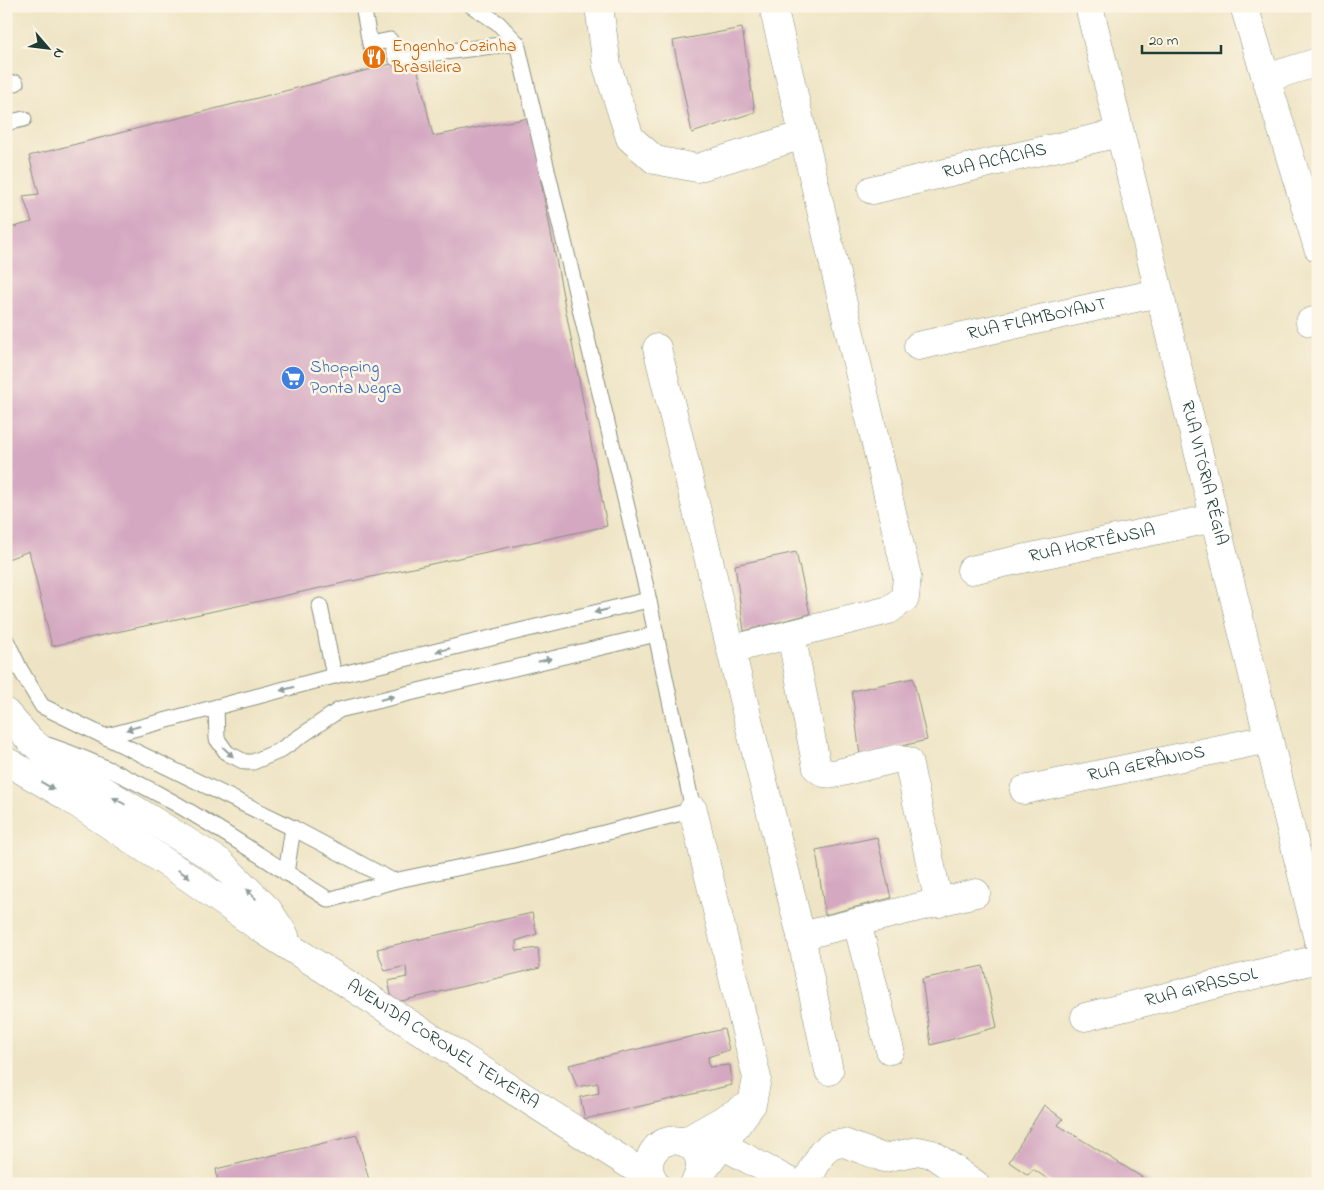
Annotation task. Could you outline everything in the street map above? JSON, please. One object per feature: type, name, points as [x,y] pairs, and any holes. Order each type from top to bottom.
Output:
[{"type":"street","points":[[599,6],[607,66],[630,138],[655,160],[697,168],[803,136]]},
{"type":"street","points":[[732,649],[889,610],[905,598],[907,576],[773,6]]},
{"type":"street","name":"RUA VITÓRIA RÉGIA","points":[[1089,6],[1318,940]]},
{"type":"street","points":[[1244,6],[1318,248]]},
{"type":"street","points":[[1266,78],[1318,62]]},
{"type":"street","name":"RUA ACÁCIAS","points":[[872,190],[1119,133]]},
{"type":"street","name":"RUA FLAMBOYANT","points":[[918,346],[1158,293]]},
{"type":"street","points":[[656,348],[732,649],[801,936],[829,1071]]},
{"type":"street","name":"RUA HORTÊNSIA","points":[[971,570],[1214,518]]},
{"type":"street","points":[[791,634],[817,768],[824,773],[834,774],[895,759],[908,761],[939,903]]},
{"type":"street","points":[[6,713],[30,740],[51,758],[106,794],[220,862],[268,910],[292,946]]},
{"type":"street","name":"RUA GERÂNIOS","points":[[1024,790],[1268,738]]},
{"type":"street","name":"AVENIDA CORONEL TEIXEIRA","points":[[6,761],[66,796],[191,879],[260,928],[292,946],[654,1181]]},
{"type":"street","points":[[693,810],[757,1078],[752,1104],[697,1179]]},
{"type":"street","points":[[801,936],[857,924],[976,893]]},
{"type":"street","points":[[857,924],[890,1050]]},
{"type":"street","name":"RUA GIRASSOL","points":[[1085,1017],[1318,959]]},
{"type":"street","name":"AVENIDA CORONEL TEIXEIRA","points":[[654,1181],[649,1171],[652,1154],[752,1104]]},
{"type":"street","points":[[594,1141],[674,1142],[693,1147],[699,1155],[701,1164],[697,1179]]},
{"type":"street","points":[[805,1184],[822,1153],[832,1145],[844,1143],[884,1158],[918,1152],[932,1154],[976,1184]]},
{"type":"street","points":[[722,1145],[794,1184]]},
{"type":"lane","points":[[363,6],[370,44],[390,40],[396,58],[517,42]]},
{"type":"lane","points":[[30,740],[84,757],[156,793],[329,900],[394,881],[515,856],[693,810],[656,634],[517,42],[498,23],[472,6]]},
{"type":"lane","points":[[6,123],[24,119]]},
{"type":"lane","points":[[107,736],[334,676],[648,600]]},
{"type":"lane","points":[[320,606],[334,676]]},
{"type":"lane","points":[[216,707],[217,739],[227,754],[245,762],[253,762],[279,751],[339,710],[656,634]]},
{"type":"lane","points":[[6,640],[20,669],[42,706],[293,828],[394,881]]},
{"type":"lane","points":[[286,873],[293,828]]},
{"type":"building","points":[[742,28],[755,112],[692,133],[673,41]]},
{"type":"building","name":"Shopping Ponta Negra","points":[[415,58],[433,136],[529,118],[607,526],[52,646],[29,551],[8,559],[6,555],[6,229],[32,222],[23,196],[39,194],[29,156]]},
{"type":"building","points":[[796,552],[810,614],[744,631],[735,565]]},
{"type":"building","points":[[913,678],[927,740],[860,756],[852,691]]},
{"type":"building","points":[[877,837],[891,898],[825,915],[816,850]]},
{"type":"building","points":[[532,913],[537,934],[516,941],[516,951],[538,948],[540,968],[393,1003],[388,981],[407,977],[406,966],[385,971],[377,949]]},
{"type":"building","points":[[983,966],[997,1027],[931,1045],[922,979]]},
{"type":"building","points":[[724,1029],[729,1050],[708,1057],[709,1067],[730,1065],[732,1085],[585,1119],[580,1097],[599,1093],[598,1083],[577,1087],[569,1065]]},
{"type":"building","points":[[1044,1105],[1063,1119],[1058,1125],[1153,1184],[1055,1184],[1033,1169],[1028,1175],[1009,1162]]},
{"type":"building","points":[[357,1135],[370,1184],[218,1184],[216,1169]]},
{"type":"building","points":[[829,1178],[837,1184],[826,1184]]},
{"type":"place","name":"Engenho Cozinha Brasileira","points":[[374,57]]},
{"type":"place","name":"Shopping Ponta Negra","points":[[293,378]]}]
